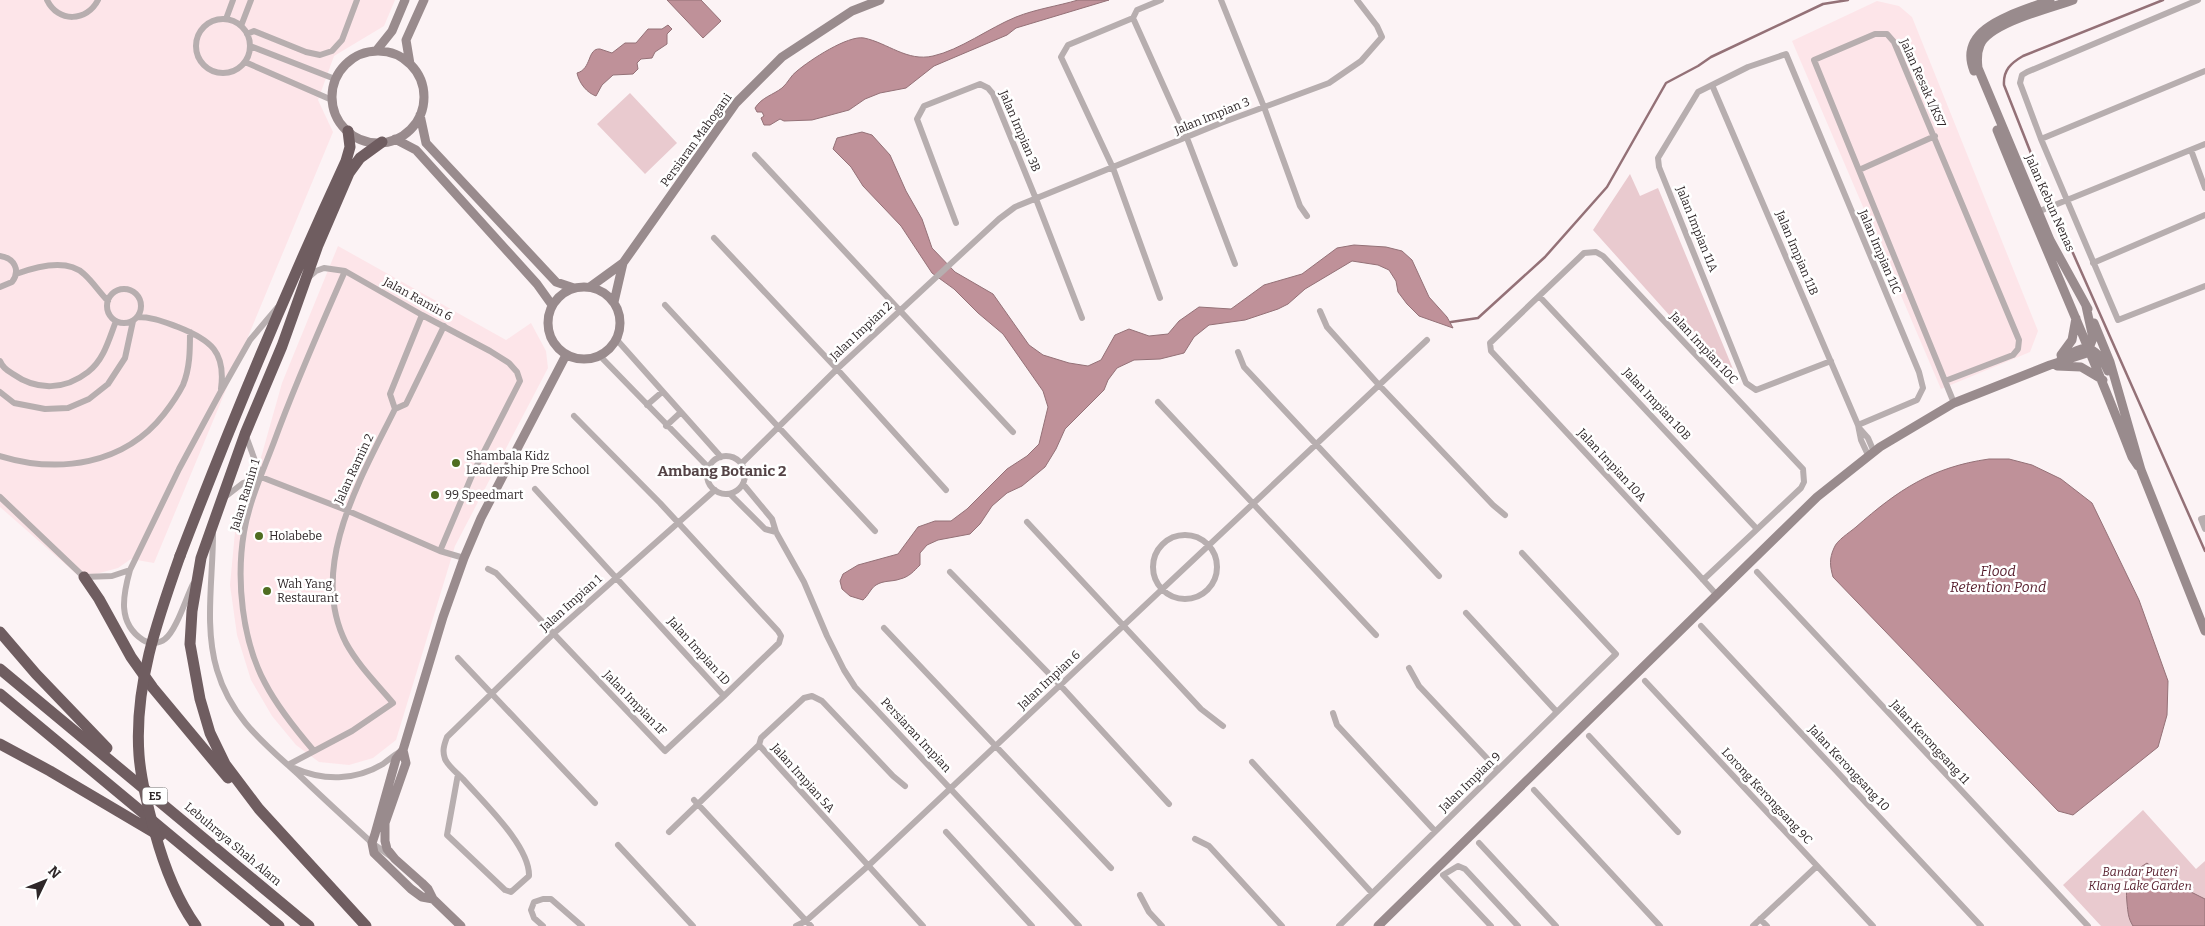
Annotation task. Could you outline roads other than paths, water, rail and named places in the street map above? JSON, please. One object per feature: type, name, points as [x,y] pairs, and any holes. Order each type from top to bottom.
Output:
[{"type":"highway","points":[[196,926],[184,910],[164,864],[148,810],[139,756],[138,726],[141,692],[147,659],[159,616],[180,556],[219,455],[284,299],[346,161],[350,147],[348,131]]},
{"type":"highway","points":[[259,809],[225,764],[210,732],[200,699],[190,644],[192,611],[198,572],[245,434],[282,346],[305,282],[349,173],[360,158],[382,142]]},
{"type":"highway","points":[[84,577],[99,599],[131,657],[153,688],[222,773],[259,809],[366,926]]},
{"type":"highway","points":[[0,632],[84,726],[173,811]]},
{"type":"highway","name":"Lebuhraya Shah Alam","points":[[0,668],[309,926]]},
{"type":"highway","name":"E5","points":[[0,694],[279,926]]},
{"type":"highway","points":[[0,744],[145,826],[214,871]]},
{"type":"street","points":[[47,0],[55,11],[73,18],[88,12],[98,0]]},
{"type":"street","points":[[226,19],[233,0]]},
{"type":"street","points":[[241,26],[251,0]]},
{"type":"street","points":[[247,34],[254,31],[320,56],[332,51],[342,40],[357,0]]},
{"type":"street","points":[[376,51],[392,31],[406,0]]},
{"type":"street","points":[[424,0],[406,40],[410,64],[421,83],[423,93],[420,115],[426,143],[556,282],[574,288],[590,287],[599,290],[614,302],[618,309],[620,325],[616,340],[610,350],[600,356],[583,360],[566,355],[557,348],[550,338],[548,321],[552,305],[558,297],[574,288]]},
{"type":"street","name":"Persiaran Mahogani","points":[[622,263],[736,103],[782,57],[852,11],[880,0]]},
{"type":"street","points":[[1160,298],[1113,168],[1061,57],[1068,45],[1133,18],[1138,10],[1161,0]]},
{"type":"street","points":[[1221,0],[1264,107],[1300,206],[1307,216]]},
{"type":"street","name":"Jalan Impian 3","points":[[999,219],[1015,208],[1036,199],[1221,123],[1330,83],[1360,61],[1380,41],[1382,34],[1357,0]]},
{"type":"street","name":"Jalan Kebun Nenas","points":[[2050,0],[1985,29],[1974,41],[1970,57],[1972,66],[2103,380],[2132,457],[2141,470]]},
{"type":"street","name":"Jalan Kebun Nenas","points":[[2071,0],[1998,28],[1983,40],[1978,53],[1978,68],[2032,199],[2034,213],[2043,224],[2086,306],[2110,362],[2141,470],[2205,631]]},
{"type":"street","points":[[2198,0],[2027,72],[2020,79],[2020,89],[2118,320],[2205,286]]},
{"type":"street","points":[[1133,18],[1187,138],[1235,264]]},
{"type":"street","points":[[226,19],[241,26],[247,34],[250,46],[245,62],[236,70],[218,72],[206,66],[198,56],[196,44],[204,27],[214,21],[226,19]]},
{"type":"street","name":"Jalan Resak 1/KS7","points":[[1945,381],[2013,355],[2018,349],[2019,340],[1894,42],[1887,34],[1874,34],[1814,60],[1859,170],[1945,381],[1954,403]]},
{"type":"street","points":[[250,46],[335,79]]},
{"type":"street","points":[[410,64],[388,52],[363,53],[351,59],[342,68],[335,79],[332,100],[337,117],[348,131],[358,138],[370,142],[396,139],[414,125],[420,115]]},
{"type":"street","name":"Jalan Impian 11A","points":[[1786,54],[1748,67],[1698,92],[1658,158],[1659,166],[1746,383],[1756,390],[1830,361]]},
{"type":"street","name":"Jalan Impian 11C","points":[[1786,54],[1923,388],[1917,400],[1859,427]]},
{"type":"street","points":[[245,62],[332,100]]},
{"type":"street","points":[[2041,139],[2205,71]]},
{"type":"street","name":"Jalan Impian 3B","points":[[956,223],[916,119],[924,106],[980,84],[988,88],[993,94],[1036,199]]},
{"type":"street","name":"Jalan Impian 11B","points":[[1712,85],[1859,427],[1861,440],[1871,453]]},
{"type":"street","points":[[1859,170],[1935,136]]},
{"type":"street","points":[[396,139],[416,150],[537,284],[552,305]]},
{"type":"street","points":[[2034,213],[2205,144]]},
{"type":"street","points":[[2191,150],[2205,188]]},
{"type":"street","points":[[755,155],[1013,432]]},
{"type":"street","points":[[1036,199],[1082,318]]},
{"type":"street","points":[[2032,199],[2044,207],[2053,206]]},
{"type":"street","points":[[2043,224],[2046,214],[2053,206]]},
{"type":"street","points":[[2093,262],[2205,215]]},
{"type":"street","name":"Jalan Impian 2","points":[[741,464],[837,369],[999,219]]},
{"type":"street","points":[[714,238],[837,369],[946,490]]},
{"type":"street","name":"Jalan Impian 10C","points":[[1539,296],[1584,253],[1596,252],[1603,256],[1803,469],[1804,482],[1800,488],[1758,529]]},
{"type":"street","points":[[0,256],[8,258],[14,263],[16,274]]},
{"type":"street","points":[[590,287],[622,263]]},
{"type":"street","points":[[614,302],[622,263]]},
{"type":"street","points":[[0,287],[8,285],[16,274],[37,266],[68,267],[83,273],[108,302]]},
{"type":"street","name":"Jalan Ramin 6","points":[[305,282],[316,271],[324,268],[345,271],[490,351],[509,363],[517,372],[520,381],[474,473],[440,551]]},
{"type":"street","name":"Jalan Ramin 1","points":[[314,751],[281,710],[264,682],[250,643],[242,607],[240,574],[244,531],[261,477],[290,399],[345,271]]},
{"type":"street","points":[[0,392],[14,404],[45,409],[68,408],[89,399],[108,384],[125,358],[135,319],[141,303],[138,296],[130,290],[115,292],[108,302],[108,313],[116,321],[124,323],[135,319],[152,317],[207,341],[219,357],[223,372],[220,393]]},
{"type":"street","name":"Jalan Impian 10A","points":[[1539,296],[1490,343],[1491,351],[1716,594]]},
{"type":"street","name":"Jalan Impian 10B","points":[[1539,296],[1758,529]]},
{"type":"street","points":[[198,572],[171,632],[159,642],[146,642],[131,629],[125,615],[124,596],[130,570],[179,470],[250,340],[284,299]]},
{"type":"street","points":[[664,305],[875,531]]},
{"type":"street","points":[[1378,926],[1817,497],[1871,453],[1954,403],[2050,365],[2085,355],[2090,349],[2093,338],[2086,306]]},
{"type":"street","points":[[1320,311],[1327,327],[1493,505],[1505,515]]},
{"type":"street","name":"Jalan Ramin 2","points":[[395,409],[390,394],[422,315]]},
{"type":"street","points":[[2050,365],[2069,347],[2076,318]]},
{"type":"street","points":[[0,361],[2,367],[25,383],[51,387],[67,385],[89,372],[102,356],[116,321]]},
{"type":"street","name":"Jalan Ramin 2","points":[[314,751],[352,731],[393,702],[361,667],[346,642],[338,621],[333,584],[336,558],[346,510],[395,409],[406,404],[444,326]]},
{"type":"street","points":[[2,456],[29,464],[91,462],[117,452],[140,438],[157,422],[172,403],[183,384],[190,358],[190,332]]},
{"type":"street","points":[[616,340],[721,457]]},
{"type":"street","name":"Jalan Impian 6","points":[[796,926],[808,924],[1427,340]]},
{"type":"street","points":[[2090,349],[2104,362],[2118,391]]},
{"type":"street","points":[[1238,352],[1244,367],[1440,576]]},
{"type":"street","points":[[433,899],[422,897],[396,875],[374,853],[372,843],[396,759],[402,750],[443,617],[464,558],[480,518],[566,355]]},
{"type":"street","points":[[600,356],[666,426],[709,468]]},
{"type":"street","points":[[2050,365],[2081,367],[2103,380]]},
{"type":"street","points":[[648,405],[662,392]]},
{"type":"street","points":[[1158,402],[1376,634]]},
{"type":"street","points":[[666,426],[680,413]]},
{"type":"street","points":[[574,416],[677,522]]},
{"type":"street","points":[[245,434],[261,477]]},
{"type":"street","points":[[721,457],[734,458],[741,464],[745,474],[743,484],[730,494],[719,493],[715,490],[708,477],[709,468],[714,461],[721,457]]},
{"type":"street","points":[[224,498],[243,483],[261,477],[346,510],[440,551],[464,558]]},
{"type":"street","name":"Persiaran Impian","points":[[743,484],[772,519],[776,532],[804,582],[818,618],[844,670],[855,687],[1079,926]]},
{"type":"street","name":"Jalan Impian 1D","points":[[535,489],[724,696],[779,642],[781,636],[778,630],[677,522]]},
{"type":"street","name":"Jalan Impian 1","points":[[458,774],[446,761],[443,750],[447,737],[553,634],[715,490]]},
{"type":"street","points":[[730,494],[764,529],[776,532]]},
{"type":"street","points":[[0,497],[84,577],[112,576],[130,570]]},
{"type":"street","points":[[2203,519],[2205,529]]},
{"type":"street","points":[[1027,522],[1201,709],[1223,726]]},
{"type":"street","points":[[213,528],[210,609],[212,642],[216,669],[226,694],[252,733],[372,843],[395,859]]},
{"type":"street","points":[[1703,580],[1758,529]]},
{"type":"street","points":[[1188,535],[1198,538],[1208,545],[1217,561],[1214,581],[1208,589],[1200,595],[1185,598],[1170,595],[1162,588],[1156,579],[1154,569],[1155,558],[1159,548],[1167,540],[1177,536],[1188,535]]},
{"type":"street","name":"Jalan Impian 9","points":[[1339,926],[1616,654],[1522,553]]},
{"type":"street","points":[[488,569],[496,573],[553,634]]},
{"type":"street","points":[[950,572],[1060,685],[1169,804]]},
{"type":"street","name":"Jalan Kerongsang 11","points":[[1757,572],[2088,926]]},
{"type":"street","points":[[1466,613],[1557,712]]},
{"type":"street","name":"Jalan Kerongsang 10","points":[[1701,626],[1981,926]]},
{"type":"street","points":[[884,628],[1111,868]]},
{"type":"street","name":"Jalan Impian 1F","points":[[553,634],[665,751],[724,696]]},
{"type":"street","points":[[458,658],[595,803]]},
{"type":"street","points":[[1409,668],[1419,686],[1498,770]]},
{"type":"street","name":"Lorong Kerongsang 9C","points":[[1645,681],[1873,926]]},
{"type":"street","name":"Jalan Impian 5A","points":[[905,786],[893,776],[822,701],[812,696],[804,698],[761,738],[759,745],[923,926]]},
{"type":"street","points":[[1333,712],[1337,725],[1435,832]]},
{"type":"street","points":[[1589,736],[1678,832]]},
{"type":"street","points":[[669,832],[696,802],[759,745]]},
{"type":"street","points":[[288,765],[310,775],[335,778],[351,776],[382,764],[402,750]]},
{"type":"street","points":[[402,750],[406,763],[384,832],[387,849],[395,859],[428,889],[433,899],[461,926]]},
{"type":"street","points":[[288,765],[314,751]]},
{"type":"street","points":[[1252,762],[1372,893]]},
{"type":"street","points":[[458,774],[505,825],[529,866],[529,876],[511,892],[505,890],[448,835],[458,774]]},
{"type":"street","points":[[1534,790],[1660,926]]},
{"type":"street","points":[[696,802],[808,924]]},
{"type":"street","points":[[946,832],[1032,926]]},
{"type":"street","points":[[1195,839],[1209,846],[1282,926]]},
{"type":"street","points":[[1479,843],[1556,926]]},
{"type":"street","points":[[618,845],[693,926]]},
{"type":"street","points":[[1491,926],[1443,875],[1458,866],[1465,870],[1518,926]]},
{"type":"street","points":[[1753,926],[1817,866]]},
{"type":"street","points":[[1140,895],[1149,912],[1162,926]]},
{"type":"street","points":[[543,926],[534,918],[531,910],[534,902],[551,899],[582,926]]},
{"type":"street","points":[[1760,919],[1767,926]]},
{"type":"water","points":[[667,0],[701,0],[721,21],[703,38]]},
{"type":"water","points":[[1078,0],[1109,0],[1016,28],[1007,35],[934,66],[906,88],[880,93],[865,99],[849,110],[812,120],[784,121],[780,119],[770,125],[764,125],[761,118],[764,116],[762,112],[757,112],[755,108],[764,99],[782,88],[803,66],[829,49],[849,40],[864,38],[906,54],[924,57],[933,56],[954,49],[1016,17]]},
{"type":"water","points":[[668,25],[672,29],[667,34],[667,44],[655,52],[652,58],[641,59],[637,63],[638,69],[633,74],[613,75],[602,85],[596,96],[590,93],[582,84],[577,73],[582,71],[593,52],[600,49],[612,53],[625,43],[636,43],[648,29],[662,29]]},
{"type":"water","points":[[862,132],[872,135],[890,155],[906,191],[922,219],[932,248],[955,272],[993,294],[1029,345],[1043,355],[1069,363],[1088,366],[1101,360],[1115,335],[1129,329],[1149,336],[1168,334],[1179,321],[1199,307],[1231,309],[1264,285],[1302,274],[1337,248],[1354,245],[1386,247],[1402,251],[1412,260],[1429,297],[1447,317],[1453,328],[1419,316],[1398,292],[1396,281],[1389,270],[1378,265],[1352,261],[1305,289],[1288,304],[1278,309],[1245,320],[1209,325],[1194,337],[1184,353],[1160,359],[1134,360],[1117,368],[1108,380],[1104,390],[1065,429],[1045,467],[1022,486],[1007,493],[992,506],[980,524],[970,534],[938,540],[927,545],[920,553],[920,565],[909,575],[876,585],[863,600],[850,596],[842,589],[840,581],[843,574],[858,565],[898,554],[918,527],[935,521],[951,521],[967,509],[1007,469],[1027,456],[1039,444],[1048,407],[1043,391],[1003,334],[954,289],[932,273],[901,226],[863,186],[851,167],[833,149],[837,138]]},
{"type":"water","name":"Flood Retention Pond","points":[[1989,459],[2009,459],[2032,465],[2061,479],[2092,503],[2139,600],[2168,681],[2167,715],[2158,747],[2073,815],[2058,811],[1833,577],[1832,573],[1832,552],[1838,542],[1886,502],[1933,474]]},
{"type":"water","points":[[2147,863],[2171,882],[2205,899],[2205,926],[2133,926],[2128,912],[2127,884],[2132,875]]},
{"type":"waterway","points":[[1451,322],[1478,318],[1545,257],[1607,187],[1666,83],[1711,57],[1823,4],[1848,0]]},
{"type":"waterway","points":[[2163,0],[2023,56],[2015,61],[2006,71],[2004,85],[2049,199],[2205,551]]},
{"type":"place","name":"Shambala Kidz Leadership Pre School","points":[[456,463]]},
{"type":"place","name":"99 Speedmart","points":[[435,495]]},
{"type":"place","name":"Holabebe","points":[[259,536]]},
{"type":"place","name":"Wah Yang Restaurant","points":[[267,591]]},
{"type":"district","name":"Ambang Botanic 2","points":[[722,471]]},
{"type":"park label","name":"Bandar Puteri Klang Lake Garden","points":[[2140,879]]}]
